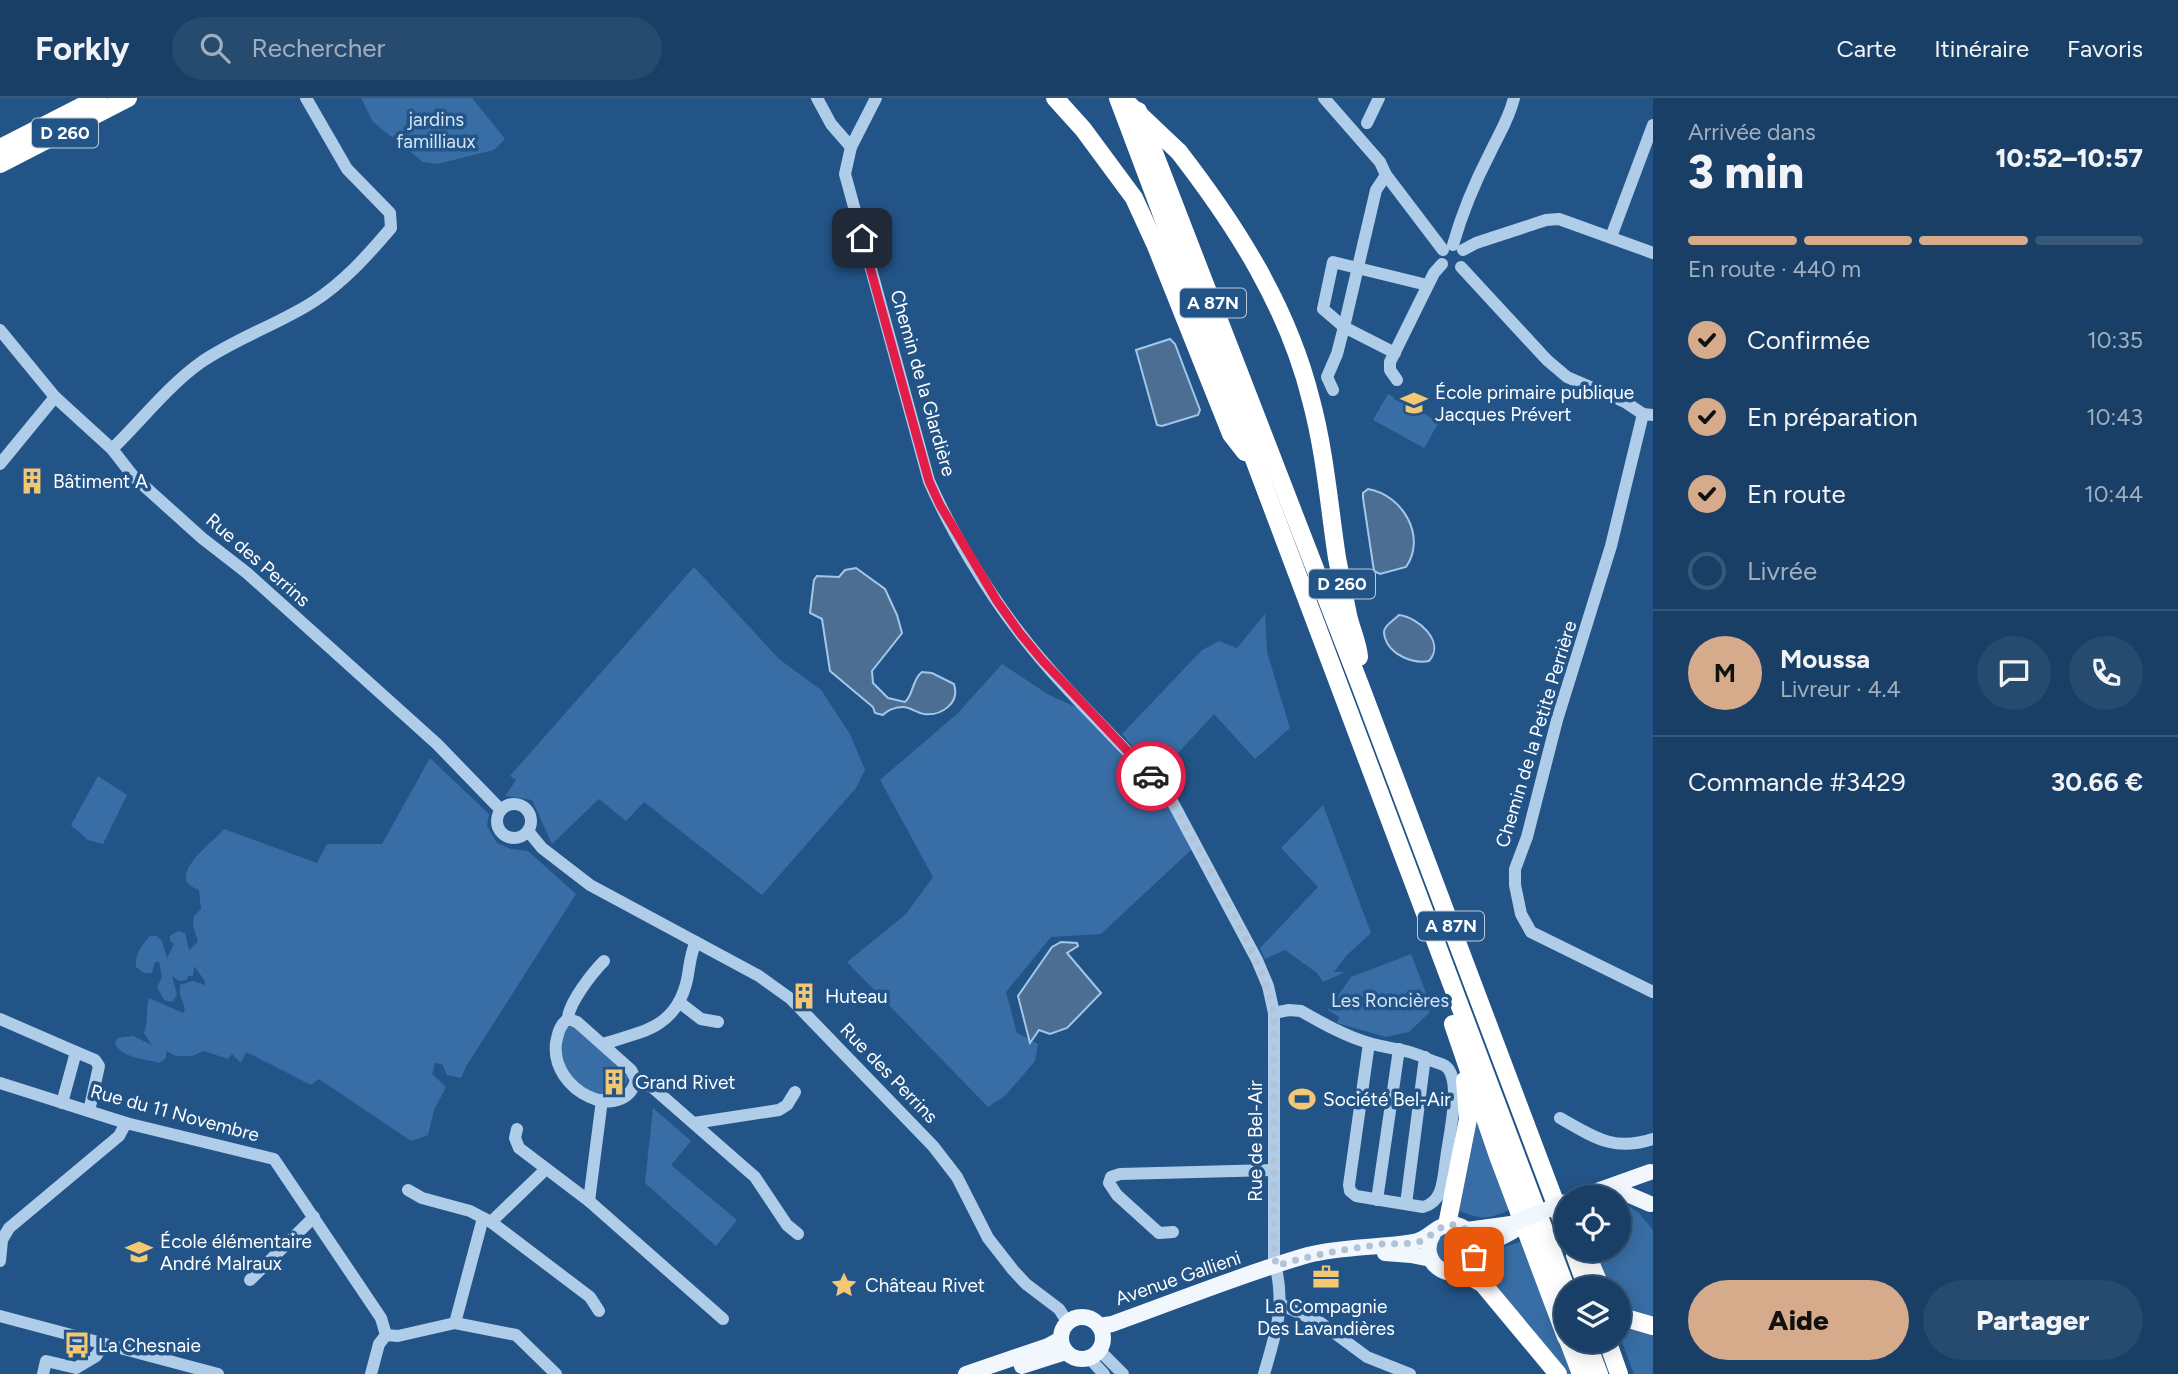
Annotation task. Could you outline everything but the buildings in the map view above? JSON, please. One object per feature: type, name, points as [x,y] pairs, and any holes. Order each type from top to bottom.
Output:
[{"type":"highway","name":"D 260","points":[[0,148],[98,98]]},
{"type":"highway","name":"D 260","points":[[0,164],[128,98]]},
{"type":"highway","points":[[1055,98],[1083,129],[1134,198],[1156,246],[1231,434],[1258,469]]},
{"type":"highway","name":"D 260","points":[[1120,98],[1179,152],[1213,195],[1250,253],[1284,320],[1311,399],[1321,444],[1343,592],[1359,652],[1360,685]]},
{"type":"highway","name":"A 87N","points":[[1120,98],[1561,1276]]},
{"type":"highway","name":"A 87N","points":[[1133,98],[1360,685],[1554,1198]]},
{"type":"highway","points":[[1418,894],[1418,922],[1498,1156],[1554,1305]]},
{"type":"highway","points":[[1440,1230],[1468,1119],[1464,1079],[1449,1012]]},
{"type":"highway","points":[[1543,1168],[1554,1189]]},
{"type":"highway","points":[[1461,1271],[1483,1284],[1558,1374]]},
{"type":"highway","points":[[1631,1320],[1653,1326]]},
{"type":"highway","points":[[1573,1353],[1581,1374]]},
{"type":"highway","points":[[1591,1353],[1598,1374]]},
{"type":"highway","points":[[1612,1353],[1619,1374]]},
{"type":"main road","points":[[1616,1185],[1652,1169]]},
{"type":"main road","points":[[1652,1169],[1647,1186],[1652,1207]]},
{"type":"main road","points":[[1631,1196],[1652,1207]]},
{"type":"main road","points":[[1476,1251],[1512,1228],[1554,1208]]},
{"type":"main road","points":[[1431,1259],[1428,1245],[1440,1230],[1457,1226],[1467,1230],[1512,1228],[1554,1216]]},
{"type":"main road","name":"Avenue Gallieni","points":[[1097,1343],[1112,1324],[1277,1269],[1310,1255],[1412,1243],[1440,1230]]},
{"type":"main road","points":[[1461,1271],[1471,1263],[1476,1251],[1474,1240],[1467,1230]]},
{"type":"main road","name":"Avenue Gallieni","points":[[1277,1269],[1312,1261],[1393,1253],[1431,1259],[1445,1271],[1461,1271]]},
{"type":"main road","points":[[966,1374],[1048,1346],[1063,1346],[1076,1358],[1097,1343],[1088,1318],[1074,1319],[1064,1327],[1063,1346]]},
{"type":"main road","points":[[998,1374],[1063,1346]]},
{"type":"street","points":[[112,449],[197,365],[224,347],[311,304],[354,271],[391,228],[390,213],[346,169],[306,98]]},
{"type":"street","points":[[817,98],[831,124],[851,147]]},
{"type":"street","name":"Chemin de la Glardière","points":[[876,98],[851,147],[845,174],[929,481],[940,505],[997,601],[1019,632],[1172,801],[1257,960],[1268,986],[1274,1013]]},
{"type":"street","points":[[1324,98],[1380,162],[1386,175],[1453,248],[1466,257],[1461,267]]},
{"type":"street","points":[[1367,122],[1379,98]]},
{"type":"street","points":[[1453,248],[1459,221],[1510,116],[1514,98]]},
{"type":"street","points":[[1611,237],[1653,125]]},
{"type":"street","points":[[1333,390],[1327,377],[1344,327],[1376,190],[1386,175]]},
{"type":"street","points":[[1461,267],[1449,269],[1442,264],[1440,257],[1453,248],[1546,220],[1559,219],[1653,253]]},
{"type":"street","points":[[1395,353],[1344,327],[1323,309],[1333,262],[1427,285]]},
{"type":"street","points":[[1397,380],[1390,370],[1390,362],[1427,285],[1442,264]]},
{"type":"street","points":[[1461,267],[1547,360],[1567,377],[1648,414]]},
{"type":"street","name":"Rue des Perrins","points":[[0,330],[55,397],[112,449],[133,476],[202,538],[247,573],[427,735],[501,810]]},
{"type":"street","points":[[0,464],[55,397]]},
{"type":"street","name":"Chemin de la Petite Perrière","points":[[1648,414],[1558,720],[1527,837],[1515,869],[1515,881],[1521,914],[1531,932],[1653,992]]},
{"type":"street","points":[[512,804],[523,806],[532,821],[528,831],[514,838],[503,834],[498,825],[498,814],[501,810],[512,804]]},
{"type":"street","name":"Rue des Perrins","points":[[528,831],[542,848],[590,885],[759,976],[790,999],[933,1146],[969,1196],[988,1238],[1026,1284],[1059,1309],[1068,1323]]},
{"type":"street","points":[[603,1044],[647,1032],[662,1021],[679,1002],[696,942]]},
{"type":"street","points":[[568,1020],[568,1014],[582,990],[604,961]]},
{"type":"street","points":[[679,1002],[701,1019],[718,1021]]},
{"type":"street","points":[[1274,1013],[1301,1011],[1369,1043],[1425,1057],[1450,1070],[1453,1082],[1446,1160],[1439,1199],[1432,1205],[1423,1207],[1377,1200],[1356,1196],[1350,1191],[1369,1043]]},
{"type":"street","name":"Rue de Bel-Air","points":[[1264,1374],[1280,1320],[1274,1259],[1274,1013]]},
{"type":"street","points":[[0,1019],[96,1060],[99,1066],[89,1111]]},
{"type":"street","points":[[636,1080],[634,1088],[624,1096],[602,1100],[586,1096],[572,1086],[559,1065],[556,1040],[562,1024],[575,1020],[631,1070],[636,1080],[652,1087],[755,1177],[787,1225],[798,1234]]},
{"type":"street","points":[[1377,1200],[1398,1049]]},
{"type":"street","points":[[62,1103],[76,1052]]},
{"type":"street","points":[[1406,1204],[1425,1057]]},
{"type":"street","name":"Rue du 11 Novembre","points":[[0,1083],[126,1123],[274,1159],[381,1318],[386,1335]]},
{"type":"street","points":[[694,1123],[779,1110],[787,1105],[794,1092]]},
{"type":"street","points":[[589,1201],[602,1100]]},
{"type":"street","points":[[1560,1118],[1608,1143],[1634,1144],[1653,1139]]},
{"type":"street","points":[[0,1261],[1,1240],[9,1228],[119,1136],[126,1123]]},
{"type":"street","points":[[517,1129],[515,1138],[519,1149],[589,1201],[723,1319]]},
{"type":"street","points":[[455,1323],[487,1220],[545,1170]]},
{"type":"street","points":[[1173,1232],[1159,1233],[1117,1195],[1109,1183],[1111,1177],[1120,1174],[1274,1170]]},
{"type":"street","points":[[408,1190],[422,1198],[470,1211],[487,1220],[590,1297],[599,1311]]},
{"type":"street","points":[[250,1280],[314,1217]]},
{"type":"street","points":[[1280,1304],[1321,1323],[1367,1357],[1410,1374]]},
{"type":"street","points":[[0,1316],[218,1374]]},
{"type":"street","points":[[371,1374],[379,1345],[386,1335],[398,1336],[455,1323],[516,1335],[556,1374]]},
{"type":"street","points":[[1097,1343],[1104,1374]]},
{"type":"street","points":[[1097,1343],[1123,1374]]},
{"type":"street","points":[[43,1374],[46,1361],[66,1370],[76,1368],[96,1356],[103,1345]]},
{"type":"green space","name":"jardins familliaux","points":[[361,98],[472,98],[505,139],[494,150],[437,164],[423,162],[373,122]]},
{"type":"green space","points":[[1388,394],[1439,422],[1424,448],[1373,420]]},
{"type":"green space","points":[[694,567],[779,659],[821,690],[850,734],[865,770],[856,788],[762,895],[644,802],[626,821],[599,799],[552,844],[532,800],[505,796],[516,780],[510,776]]},
{"type":"green space","points":[[1265,614],[1267,652],[1290,728],[1255,759],[1214,714],[1157,776],[1122,734],[1202,650],[1219,641],[1237,648]]},
{"type":"green space","points":[[1002,664],[1049,695],[1094,715],[1160,786],[1191,850],[1101,934],[1051,937],[1006,992],[1017,1033],[1038,1044],[1035,1061],[1005,1096],[988,1107],[847,962],[906,914],[933,877],[880,780],[958,713]]},
{"type":"green space","points":[[430,758],[489,814],[487,826],[497,843],[511,849],[528,851],[576,894],[461,1078],[447,1075],[442,1064],[435,1063],[432,1074],[446,1087],[434,1110],[428,1135],[411,1141],[319,1079],[311,1085],[246,1052],[241,1063],[232,1054],[228,1059],[204,1051],[192,1056],[176,1056],[166,1051],[166,1058],[159,1063],[134,1057],[118,1048],[115,1043],[117,1038],[133,1036],[152,1045],[144,1033],[149,998],[183,1013],[185,1009],[180,985],[192,981],[205,985],[194,966],[193,976],[188,976],[187,980],[179,981],[172,976],[177,995],[172,1002],[164,1000],[157,987],[162,977],[159,962],[155,962],[152,973],[144,973],[136,967],[136,962],[140,950],[150,936],[157,936],[162,941],[167,958],[174,944],[170,941],[170,936],[178,931],[185,933],[189,950],[198,942],[193,925],[194,916],[201,909],[199,890],[189,885],[186,877],[194,860],[224,829],[317,863],[327,844],[382,844]]},
{"type":"green space","points":[[98,776],[127,795],[103,844],[88,840],[71,825]]},
{"type":"green space","points":[[1323,805],[1371,933],[1346,956],[1334,972],[1345,972],[1323,982],[1317,973],[1285,950],[1265,959],[1260,948],[1318,887],[1281,848]]},
{"type":"green space","name":"Les Roncières","points":[[1411,954],[1430,1003],[1429,1013],[1409,1032],[1386,1037],[1337,1023],[1339,1017],[1328,1010],[1351,977]]},
{"type":"green space","points":[[567,1027],[575,1027],[625,1069],[628,1079],[623,1090],[600,1094],[579,1085],[570,1076],[560,1055],[560,1043]]},
{"type":"green space","points":[[653,1108],[691,1141],[671,1165],[737,1220],[716,1246],[645,1183]]},
{"type":"green space","points":[[1476,1118],[1512,1209],[1490,1217],[1473,1216],[1457,1210]]},
{"type":"green space","points":[[1631,1208],[1653,1230],[1653,1318],[1631,1311],[1631,1276],[1604,1276],[1598,1262],[1631,1262]]},
{"type":"green space","points":[[1452,1232],[1464,1236],[1468,1248],[1464,1260],[1452,1264],[1440,1260],[1436,1248],[1440,1236]]},
{"type":"green space","points":[[1524,1241],[1554,1318],[1554,1353],[1568,1353],[1576,1374],[1564,1374],[1478,1277],[1493,1250]]},
{"type":"green space","points":[[1631,1324],[1653,1331],[1653,1374],[1634,1374],[1626,1353],[1631,1353]]},
{"type":"shaded area","points":[[1170,339],[1175,344],[1200,410],[1198,415],[1162,426],[1157,425],[1136,350]]},
{"type":"shaded area","points":[[1368,489],[1392,500],[1408,519],[1414,543],[1406,567],[1380,574],[1374,571],[1363,498],[1363,493]]},
{"type":"shaded area","points":[[856,568],[885,589],[902,633],[872,671],[873,683],[888,698],[905,702],[919,675],[922,672],[932,673],[954,684],[954,697],[948,707],[931,714],[903,707],[892,709],[883,715],[875,713],[873,707],[830,671],[822,619],[810,613],[814,580],[817,576],[839,577],[845,570]]},
{"type":"shaded area","points":[[1399,615],[1414,620],[1428,632],[1434,646],[1429,661],[1403,657],[1388,644],[1384,630]]},
{"type":"shaded area","points":[[1061,942],[1077,943],[1078,946],[1067,953],[1101,993],[1067,1028],[1050,1034],[1039,1030],[1030,1043],[1018,996],[1052,947]]},
{"type":"way so far","points":[[1151,776],[1172,801],[1257,960],[1268,986],[1274,1013],[1276,1266],[1310,1255],[1421,1241],[1440,1228],[1450,1225],[1461,1227],[1471,1234],[1476,1251],[1474,1257]]},
{"type":"place","name":"École primaire publique Jacques Prévert","points":[[1414,403]]},
{"type":"place","name":"Bâtiment A","points":[[32,481]]},
{"type":"place","name":"Huteau","points":[[804,996]]},
{"type":"place","name":"Grand Rivet","points":[[614,1082]]},
{"type":"place","name":"Société Bel-Air","points":[[1302,1099]]},
{"type":"place","name":"École élémentaire André Malraux","points":[[139,1252]]},
{"type":"place","name":"La Compagnie Des Lavandières","points":[[1326,1277]]},
{"type":"place","name":"Château Rivet","points":[[844,1285]]},
{"type":"place","name":"La Chesnaie","points":[[77,1345]]},
{"type":"route","points":[[862,238],[929,481],[940,505],[997,601],[1019,632],[1151,776]]}]
